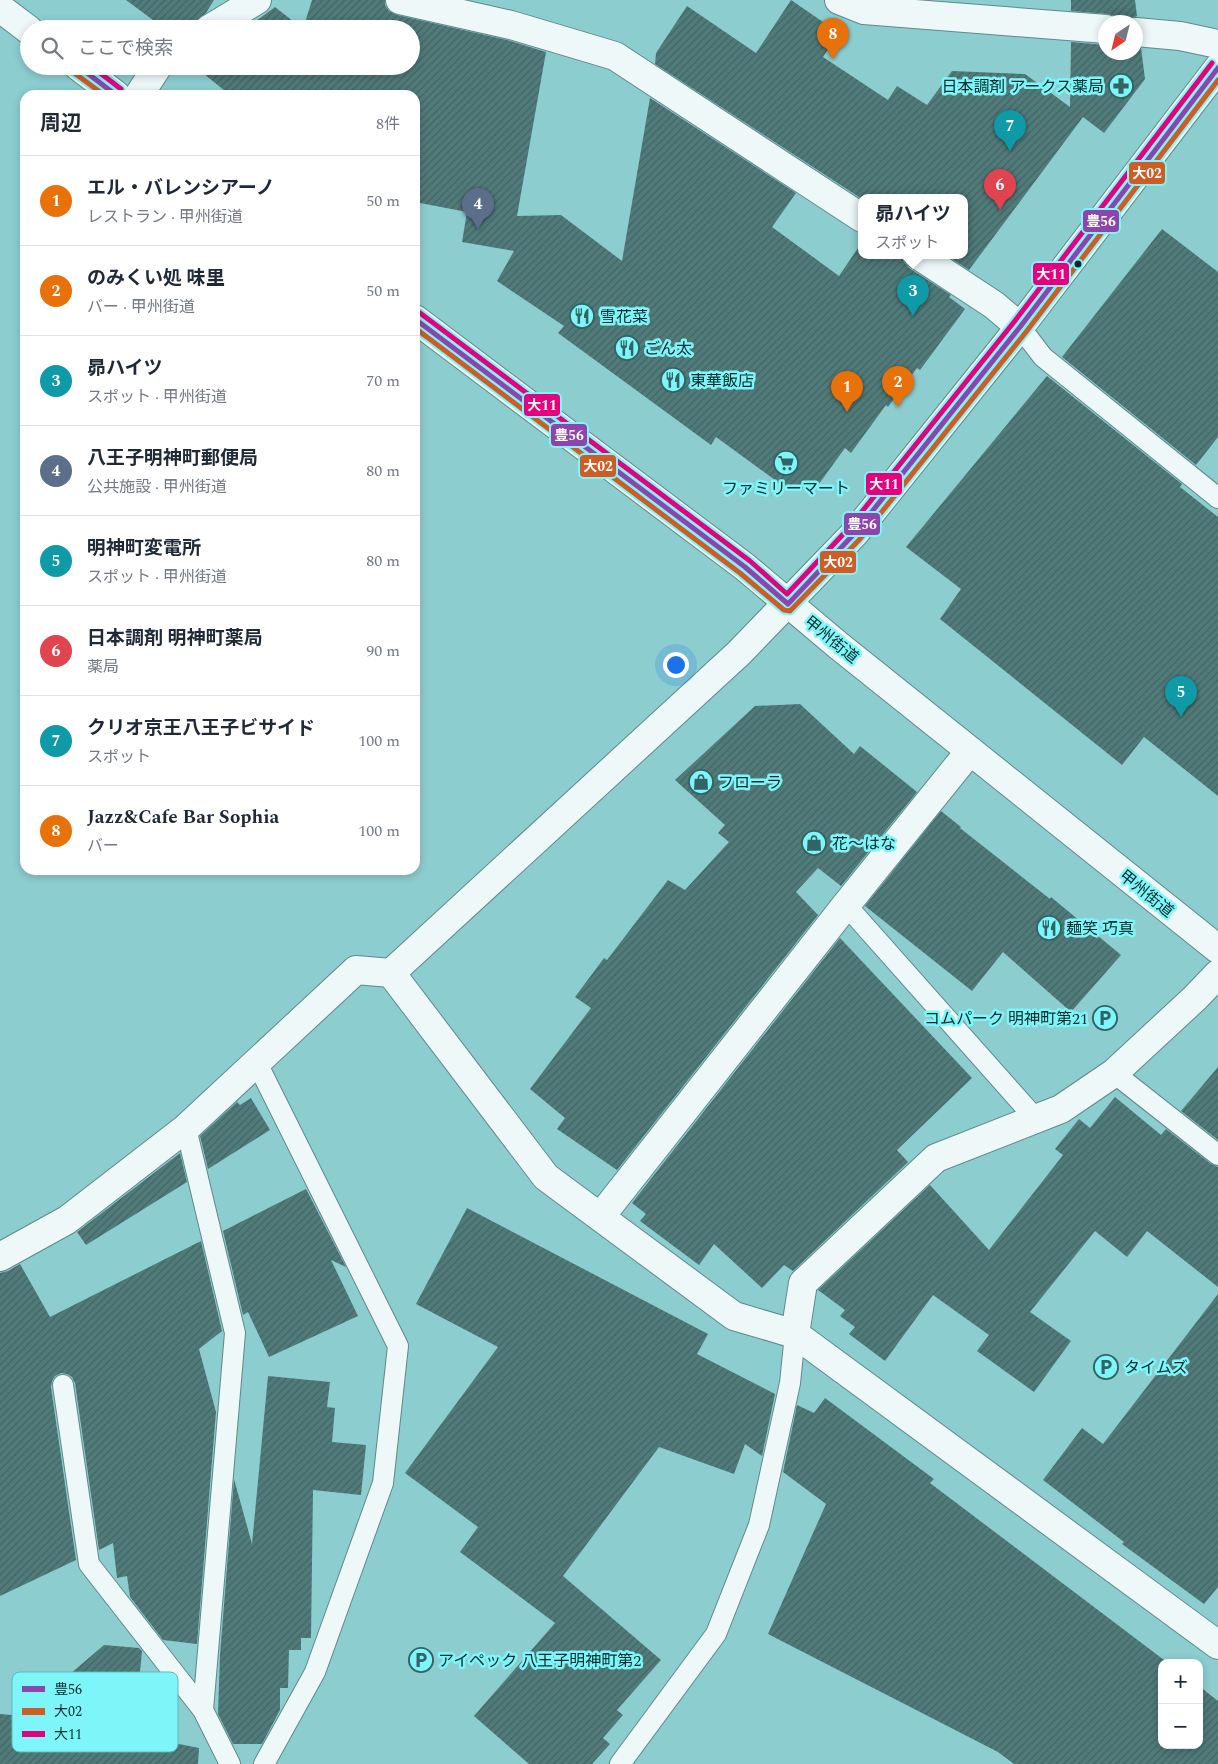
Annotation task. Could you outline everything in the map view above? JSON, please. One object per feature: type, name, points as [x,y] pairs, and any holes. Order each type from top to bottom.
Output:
[{"type":"main road","points":[[224,20],[257,0]]},
{"type":"main road","points":[[400,0],[511,25],[615,56],[858,215]]},
{"type":"main road","points":[[839,0],[864,10],[898,6],[1098,28]]},
{"type":"main road","points":[[0,8],[20,23]]},
{"type":"main road","points":[[1143,33],[1180,36],[1218,44]]},
{"type":"main road","points":[[0,1257],[67,1220],[186,1128],[356,970],[391,973],[740,653],[854,534],[1020,327],[1218,68]]},
{"type":"main road","points":[[90,75],[109,90]]},
{"type":"main road","points":[[141,90],[152,75]]},
{"type":"main road","points":[[924,259],[994,305],[1020,327]]},
{"type":"main road","name":"甲州街道","points":[[420,323],[745,568],[1218,950]]},
{"type":"main road","points":[[601,1216],[970,751]]},
{"type":"main road","points":[[391,973],[546,1177],[734,1316],[794,1334],[1216,1641]]},
{"type":"main road","points":[[794,1334],[803,1283],[936,1158],[1061,1108],[1114,1073],[1195,998],[1218,974]]},
{"type":"lane","points":[[1020,327],[1043,357],[1218,498]]},
{"type":"lane","points":[[846,905],[1035,1118]]},
{"type":"lane","points":[[257,1063],[398,1346],[383,1483],[315,1672],[264,1764]]},
{"type":"lane","points":[[1114,1073],[1218,1155]]},
{"type":"lane","points":[[186,1128],[235,1333],[203,1710]]},
{"type":"lane","points":[[620,1764],[716,1634],[760,1525],[790,1383],[794,1334]]},
{"type":"lane","points":[[63,1385],[89,1564],[173,1672]]},
{"type":"lane","points":[[178,1678],[203,1710],[230,1764]]},
{"type":"building","points":[[126,0],[214,0],[206,13],[197,20],[153,20]]},
{"type":"building","points":[[312,0],[385,0],[385,5],[389,11],[397,15],[419,20],[306,20]]},
{"type":"building","points":[[791,0],[839,33],[823,57],[888,100],[897,86],[927,105],[952,71],[1025,74],[1070,107],[1071,42],[1098,44],[1098,60],[1143,60],[1145,79],[1104,133],[1083,117],[969,270],[952,259],[968,259],[968,194],[858,194],[858,196],[655,64],[656,53],[687,6],[756,53]]},
{"type":"building","points":[[1071,0],[1135,0],[1137,15],[1112,15],[1071,11]]},
{"type":"building","points":[[275,7],[292,20],[257,20]]},
{"type":"building","points":[[420,20],[507,40],[546,52],[517,216],[561,215],[622,261],[650,98],[796,193],[772,227],[839,276],[858,248],[858,259],[903,259],[909,268],[951,295],[949,297],[965,309],[920,370],[917,368],[888,407],[886,405],[851,453],[845,448],[816,488],[790,491],[716,437],[711,445],[558,333],[564,326],[497,281],[514,251],[462,242],[467,212],[420,203],[420,90],[224,90],[205,75],[420,75]]},
{"type":"building","points":[[1162,229],[1218,272],[1218,437],[1196,465],[1062,357]]},
{"type":"building","points":[[1047,376],[1182,484],[1180,487],[1218,517],[1218,796],[1144,737],[1122,765],[940,619],[961,589],[906,547]]},
{"type":"building","points":[[800,704],[854,754],[860,746],[917,792],[841,886],[818,868],[796,892],[818,915],[617,1170],[557,1129],[565,1118],[530,1089],[591,1008],[575,997],[604,958],[607,960],[668,880],[685,890],[729,842],[718,833],[725,825],[675,780],[755,706]]},
{"type":"building","points":[[941,811],[1050,899],[1051,897],[1121,955],[1071,1012],[1003,952],[972,991],[865,906]]},
{"type":"building","points":[[840,938],[972,1078],[897,1150],[908,1162],[793,1271],[784,1265],[762,1288],[714,1244],[699,1265],[640,1221],[646,1214],[632,1203]]},
{"type":"building","points":[[1218,1067],[1218,1140],[1181,1111]]},
{"type":"building","points":[[1115,1097],[1161,1135],[1166,1129],[1211,1164],[1218,1167],[1218,1287],[1147,1231],[1127,1257],[1095,1231],[1030,1312],[1071,1341],[1034,1392],[977,1351],[989,1335],[933,1295],[885,1361],[849,1334],[855,1327],[840,1316],[845,1310],[818,1290],[930,1185],[989,1250],[1063,1155],[1055,1149],[1079,1119],[1090,1128]]},
{"type":"building","points":[[251,1098],[270,1130],[208,1169],[200,1136],[237,1102],[240,1105]]},
{"type":"building","points":[[180,1153],[187,1182],[86,1245],[77,1232]]},
{"type":"building","points":[[306,1189],[346,1267],[331,1260],[358,1316],[269,1357],[248,1312],[243,1315],[223,1231]]},
{"type":"building","points":[[467,1208],[708,1334],[697,1354],[775,1394],[762,1456],[745,1444],[734,1474],[659,1447],[563,1576],[661,1660],[617,1710],[623,1715],[603,1738],[610,1744],[592,1764],[529,1764],[474,1716],[555,1623],[460,1552],[478,1527],[405,1473],[498,1347],[416,1304]]},
{"type":"building","points":[[201,1241],[222,1331],[199,1349],[216,1412],[197,1644],[163,1640],[130,1597],[127,1576],[117,1578],[113,1543],[99,1550],[75,1383],[72,1377],[67,1374],[61,1373],[55,1376],[51,1387],[76,1560],[0,1596],[0,1273],[20,1264],[50,1317]]},
{"type":"building","points":[[1218,1294],[1218,1587],[1204,1604],[1122,1544],[1124,1542],[1043,1480],[1082,1428],[1103,1444]]},
{"type":"building","points":[[268,1376],[330,1382],[327,1407],[335,1408],[332,1442],[366,1445],[361,1495],[313,1490],[311,1638],[301,1638],[301,1650],[289,1650],[288,1688],[280,1688],[280,1710],[262,1744],[233,1744],[218,1714],[220,1655],[234,1479],[252,1544]]},
{"type":"building","points":[[825,1398],[934,1479],[930,1483],[1163,1659],[1158,1659],[1158,1749],[1203,1749],[1203,1689],[1218,1701],[1218,1764],[1014,1764],[998,1752],[768,1634],[826,1504],[783,1472],[797,1405],[814,1413]]},
{"type":"building","points":[[104,1645],[139,1648],[142,1651],[140,1672],[72,1672]]},
{"type":"building","points":[[0,1714],[12,1715],[12,1752],[178,1752],[178,1744],[199,1748],[198,1764],[0,1764]]},
{"type":"transit line","name":"大11","points":[[420,313],[750,561],[787,594],[848,529],[1014,322],[1212,63]]},
{"type":"transit line","name":"豊56","points":[[420,323],[745,567],[788,604],[854,534],[1020,327],[1218,68]]},
{"type":"transit line","name":"大02","points":[[77,75],[97,90]]},
{"type":"transit line","name":"豊56","points":[[90,75],[109,90]]},
{"type":"transit line","name":"大11","points":[[103,75],[121,89]]},
{"type":"transit line","name":"大02","points":[[420,332],[740,573],[784,610],[790,611],[860,539],[1026,332],[1218,80]]},
{"type":"place","name":"Jazz&Cafe Bar Sophia","points":[[833,59]]},
{"type":"place","name":"日本調剤 アークス薬局","points":[[1121,86]]},
{"type":"place","name":"クリオ京王八王子ビサイド","points":[[1010,151]]},
{"type":"place","name":"日本調剤 明神町薬局","points":[[1000,210]]},
{"type":"place","name":"八王子明神町郵便局","points":[[478,229]]},
{"type":"place","name":"雪花菜","points":[[582,316]]},
{"type":"place","name":"昴ハイツ","points":[[913,316]]},
{"type":"place","name":"ごん太","points":[[627,348]]},
{"type":"place","name":"東華飯店","points":[[673,380]]},
{"type":"place","name":"のみくい処 味里","points":[[898,407]]},
{"type":"place","name":"エル・バレンシアーノ","points":[[847,412]]},
{"type":"place","name":"ファミリーマート","points":[[786,463]]},
{"type":"place","name":"明神町変電所","points":[[1181,717]]},
{"type":"place","name":"フローラ","points":[[701,782]]},
{"type":"place","name":"花～はな","points":[[814,843]]},
{"type":"place","name":"麺笑 巧真","points":[[1049,928]]},
{"type":"place","name":"コムパーク 明神町第21","points":[[1105,1018]]},
{"type":"place","name":"タイムズ","points":[[1106,1367]]},
{"type":"place","name":"アイペック 八王子明神町第2","points":[[421,1660]]}]
